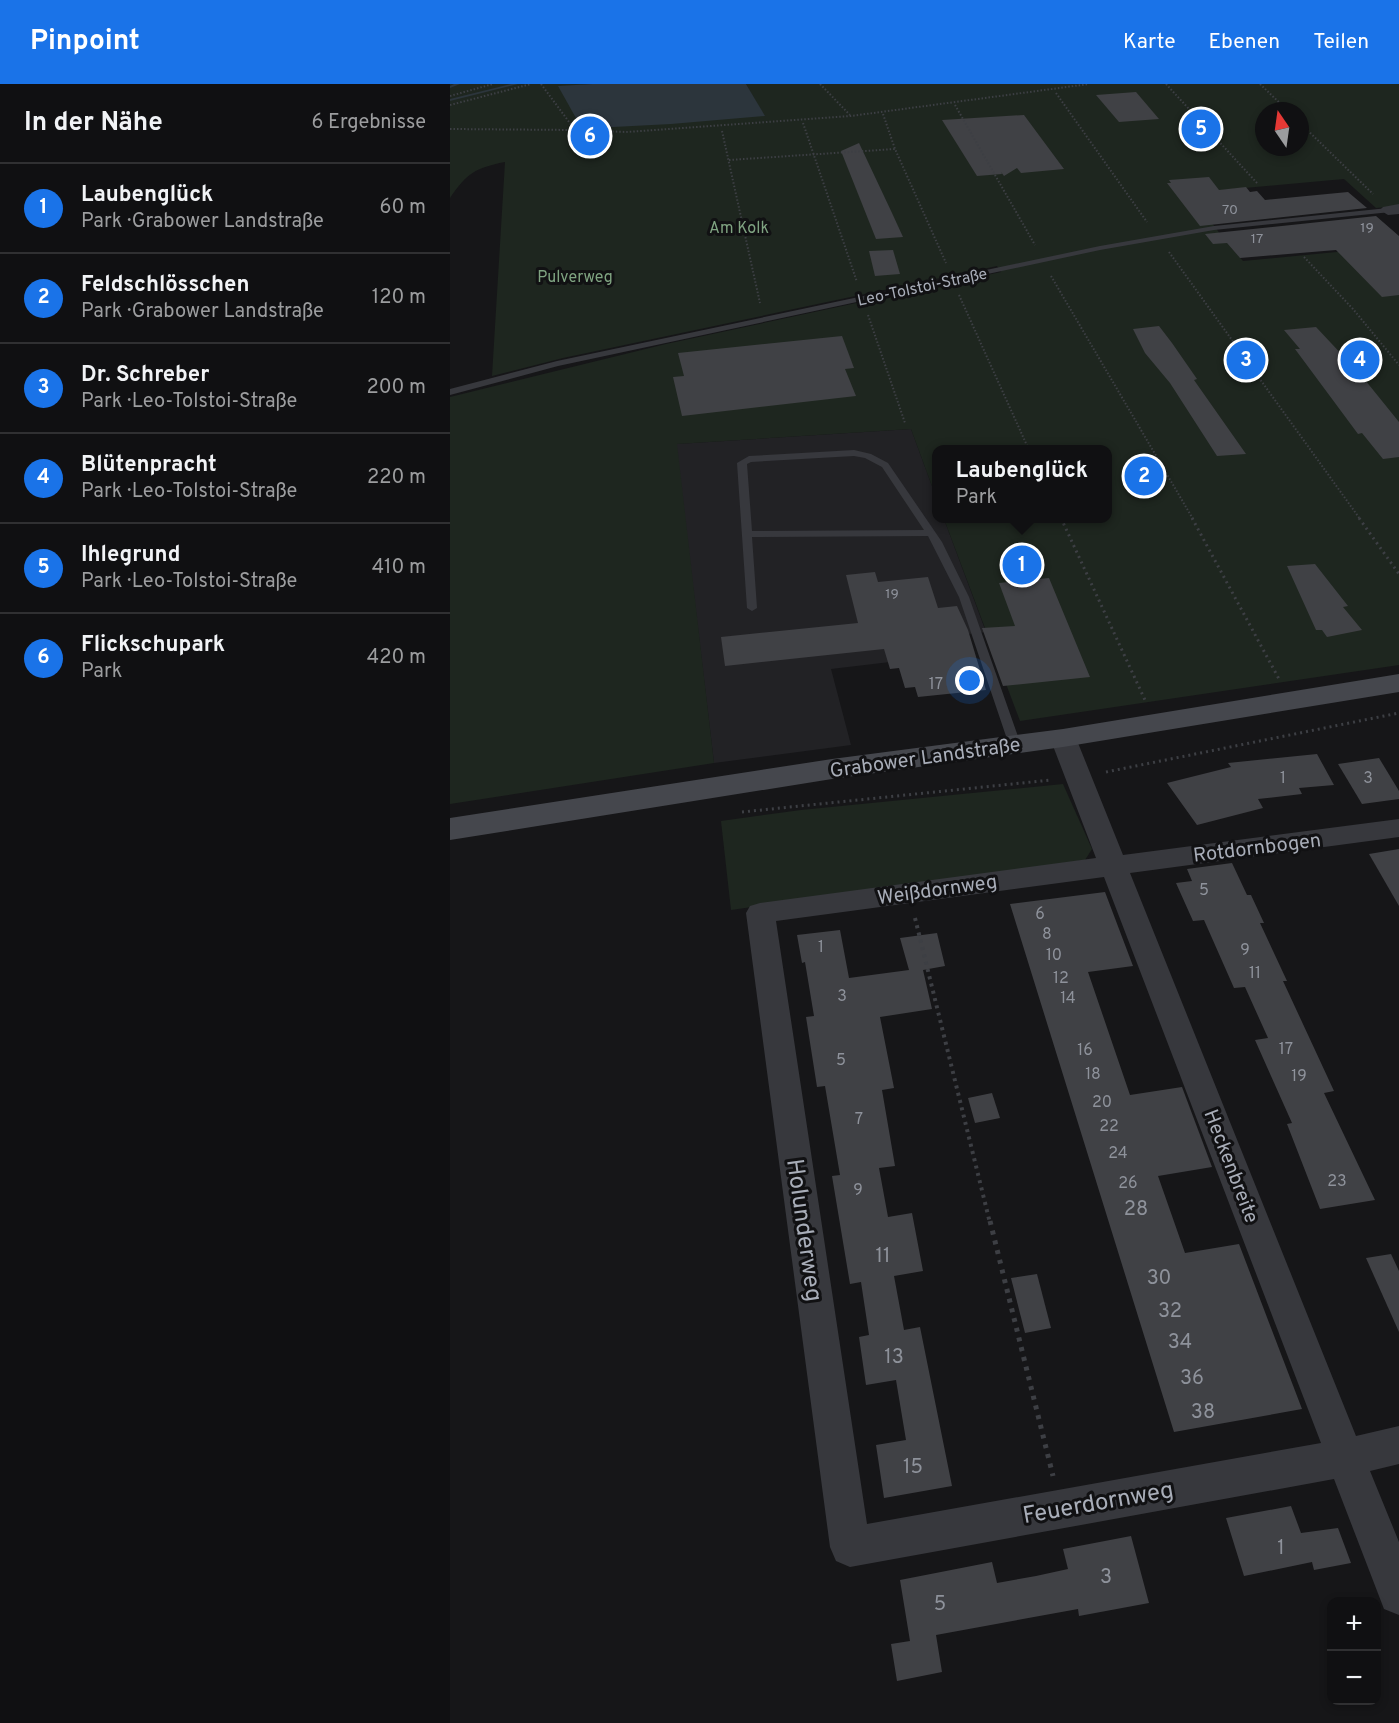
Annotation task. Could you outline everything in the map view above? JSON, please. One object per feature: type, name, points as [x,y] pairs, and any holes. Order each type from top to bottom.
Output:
[{"type":"main road","name":"Grabower Landstraße","points":[[450,829],[696,789],[1063,738],[1399,684]]},
{"type":"street","name":"Heckenbreite","points":[[1063,738],[1399,1594]]},
{"type":"street","name":"Rotdornbogen","points":[[1114,866],[1399,828]]},
{"type":"street","name":"Weißdornweg","points":[[760,913],[1114,866]]},
{"type":"street","name":"Holunderweg","points":[[760,913],[850,1547]]},
{"type":"street","points":[[1347,1458],[1399,1445]]},
{"type":"street","name":"Feuerdornweg","points":[[850,1547],[1347,1458]]},
{"type":"lane","name":"Leo-Tolstoi-Straße","points":[[450,392],[557,364],[1042,259],[1214,228],[1394,209]]},
{"type":"lane","points":[[752,608],[742,463],[749,459],[854,453],[868,456],[885,465],[931,533],[964,597],[1015,745]]},
{"type":"lane","points":[[746,534],[931,533]]},
{"type":"path","points":[[450,96],[493,84]]},
{"type":"path","points":[[450,105],[531,84]]},
{"type":"path","points":[[541,84],[575,130],[609,141]]},
{"type":"path","points":[[820,84],[851,116]]},
{"type":"path","points":[[450,129],[626,132],[851,116],[1089,84]]},
{"type":"path","points":[[1166,84],[1257,183]]},
{"type":"path","points":[[1260,84],[1279,102]]},
{"type":"path","points":[[1056,93],[1399,574]]},
{"type":"path","points":[[955,105],[1186,508],[1281,682]]},
{"type":"path","points":[[884,114],[895,148],[1027,445]]},
{"type":"path","points":[[803,123],[905,423]]},
{"type":"path","points":[[722,131],[763,319]]},
{"type":"path","points":[[1309,131],[1394,209]]},
{"type":"path","points":[[729,160],[895,148]]},
{"type":"path","points":[[1304,257],[1353,309],[1399,365]]},
{"type":"path","points":[[1063,523],[1145,702]]},
{"type":"path","points":[[736,813],[1078,777],[1399,713]]},
{"type":"path","points":[[909,892],[1061,1509]]},
{"type":"shaded area","points":[[746,84],[765,116],[671,124],[581,127],[558,86]]},
{"type":"shaded area","points":[[911,429],[932,486],[932,523],[945,523],[986,632],[902,642],[907,660],[831,669],[851,745],[714,763],[676,444]]},
{"type":"green space","points":[[450,84],[592,84],[558,87],[764,116],[746,84],[1399,84],[1399,206],[1376,208],[1344,179],[1189,193],[1243,261],[1399,246],[1399,665],[1020,721],[946,523],[1112,523],[1112,445],[932,445],[932,486],[911,429],[677,444],[714,763],[450,804],[450,397],[666,344],[1001,272],[997,266],[563,358],[492,376],[505,162],[479,169],[467,177],[450,198]]},
{"type":"green space","points":[[1063,784],[1092,849],[1085,860],[731,910],[721,821],[801,810]]},
{"type":"building","points":[[1136,92],[1159,119],[1119,122],[1096,95]]},
{"type":"building","points":[[1024,115],[1064,169],[1021,173],[1017,168],[1004,176],[1001,172],[1002,174],[977,176],[942,120]]},
{"type":"building","points":[[859,143],[903,237],[876,239],[841,151]]},
{"type":"building","points":[[1209,177],[1219,190],[1246,187],[1250,192],[1257,191],[1265,200],[1348,192],[1367,208],[1200,226],[1167,183],[1171,183],[1169,180]]},
{"type":"building","points":[[1376,216],[1399,236],[1399,295],[1382,297],[1336,250],[1240,258],[1227,243],[1213,244],[1205,234]]},
{"type":"building","points":[[893,250],[900,274],[875,276],[869,251]]},
{"type":"building","points":[[1159,326],[1246,454],[1217,456],[1170,383],[1145,353],[1133,329]]},
{"type":"building","points":[[1316,327],[1361,375],[1399,422],[1399,457],[1383,459],[1362,433],[1358,434],[1295,349],[1300,349],[1284,330]]},
{"type":"building","points":[[842,336],[854,368],[845,369],[856,396],[682,416],[673,377],[684,376],[678,353]]},
{"type":"building","points":[[1315,564],[1348,606],[1343,607],[1362,630],[1327,637],[1322,630],[1316,630],[1287,566]]},
{"type":"building","points":[[875,572],[878,582],[928,577],[938,608],[957,606],[968,630],[986,690],[918,697],[915,687],[905,688],[899,668],[890,669],[884,649],[725,666],[721,637],[858,623],[846,575]]},
{"type":"building","points":[[1049,578],[1090,677],[1003,686],[982,628],[1015,626],[999,583]]},
{"type":"building","points":[[1317,754],[1334,785],[1299,788],[1302,794],[1258,799],[1263,808],[1197,825],[1167,783],[1231,767],[1228,763]]},
{"type":"building","points":[[1379,758],[1399,791],[1399,799],[1362,804],[1338,764]]},
{"type":"building","points":[[1399,849],[1399,906],[1369,854]]},
{"type":"building","points":[[1232,863],[1247,895],[1251,895],[1264,923],[1260,923],[1287,981],[1283,981],[1334,1091],[1324,1093],[1375,1200],[1320,1209],[1287,1124],[1292,1123],[1255,1040],[1268,1038],[1245,987],[1234,988],[1204,920],[1193,921],[1176,883],[1192,881],[1187,869]]},
{"type":"building","points":[[1105,892],[1133,966],[1088,972],[1130,1095],[1182,1087],[1212,1167],[1158,1176],[1185,1253],[1239,1244],[1302,1409],[1174,1432],[1010,904]]},
{"type":"building","points":[[840,930],[849,978],[909,970],[900,938],[937,933],[945,966],[923,970],[932,1009],[880,1017],[894,1088],[882,1090],[895,1166],[879,1168],[888,1217],[912,1213],[923,1271],[894,1276],[904,1330],[920,1327],[952,1486],[884,1498],[876,1445],[906,1440],[896,1380],[866,1385],[859,1337],[869,1335],[861,1282],[850,1284],[832,1176],[840,1175],[825,1086],[817,1087],[806,1017],[814,1016],[805,962],[802,963],[797,935]]},
{"type":"building","points":[[992,1093],[1000,1118],[975,1123],[968,1098]]},
{"type":"building","points":[[1391,1254],[1399,1271],[1399,1332],[1366,1258]]},
{"type":"building","points":[[1037,1274],[1051,1328],[1025,1333],[1011,1278]]},
{"type":"building","points":[[1291,1506],[1301,1533],[1338,1528],[1351,1563],[1314,1570],[1312,1562],[1244,1576],[1226,1518]]},
{"type":"building","points":[[1131,1536],[1149,1603],[1079,1616],[1078,1609],[936,1635],[942,1672],[897,1681],[891,1644],[910,1641],[900,1580],[992,1562],[997,1583],[1036,1576],[1068,1569],[1063,1549]]},
{"type":"waterway","points":[[450,87],[458,84]]},
{"type":"waterway","points":[[450,100],[516,84]]},
{"type":"place","name":"Ihlegrund","points":[[1201,129]]},
{"type":"place","name":"Flickschupark","points":[[590,136]]},
{"type":"place","name":"Dr. Schreber","points":[[1246,360]]},
{"type":"place","name":"Blütenpracht","points":[[1360,360]]},
{"type":"place","name":"Feldschlösschen","points":[[1144,476]]},
{"type":"place","name":"Laubenglück","points":[[1022,565]]},
{"type":"park label","name":"Am Kolk","points":[[739,227]]},
{"type":"park label","name":"Pulverweg","points":[[575,276]]}]
